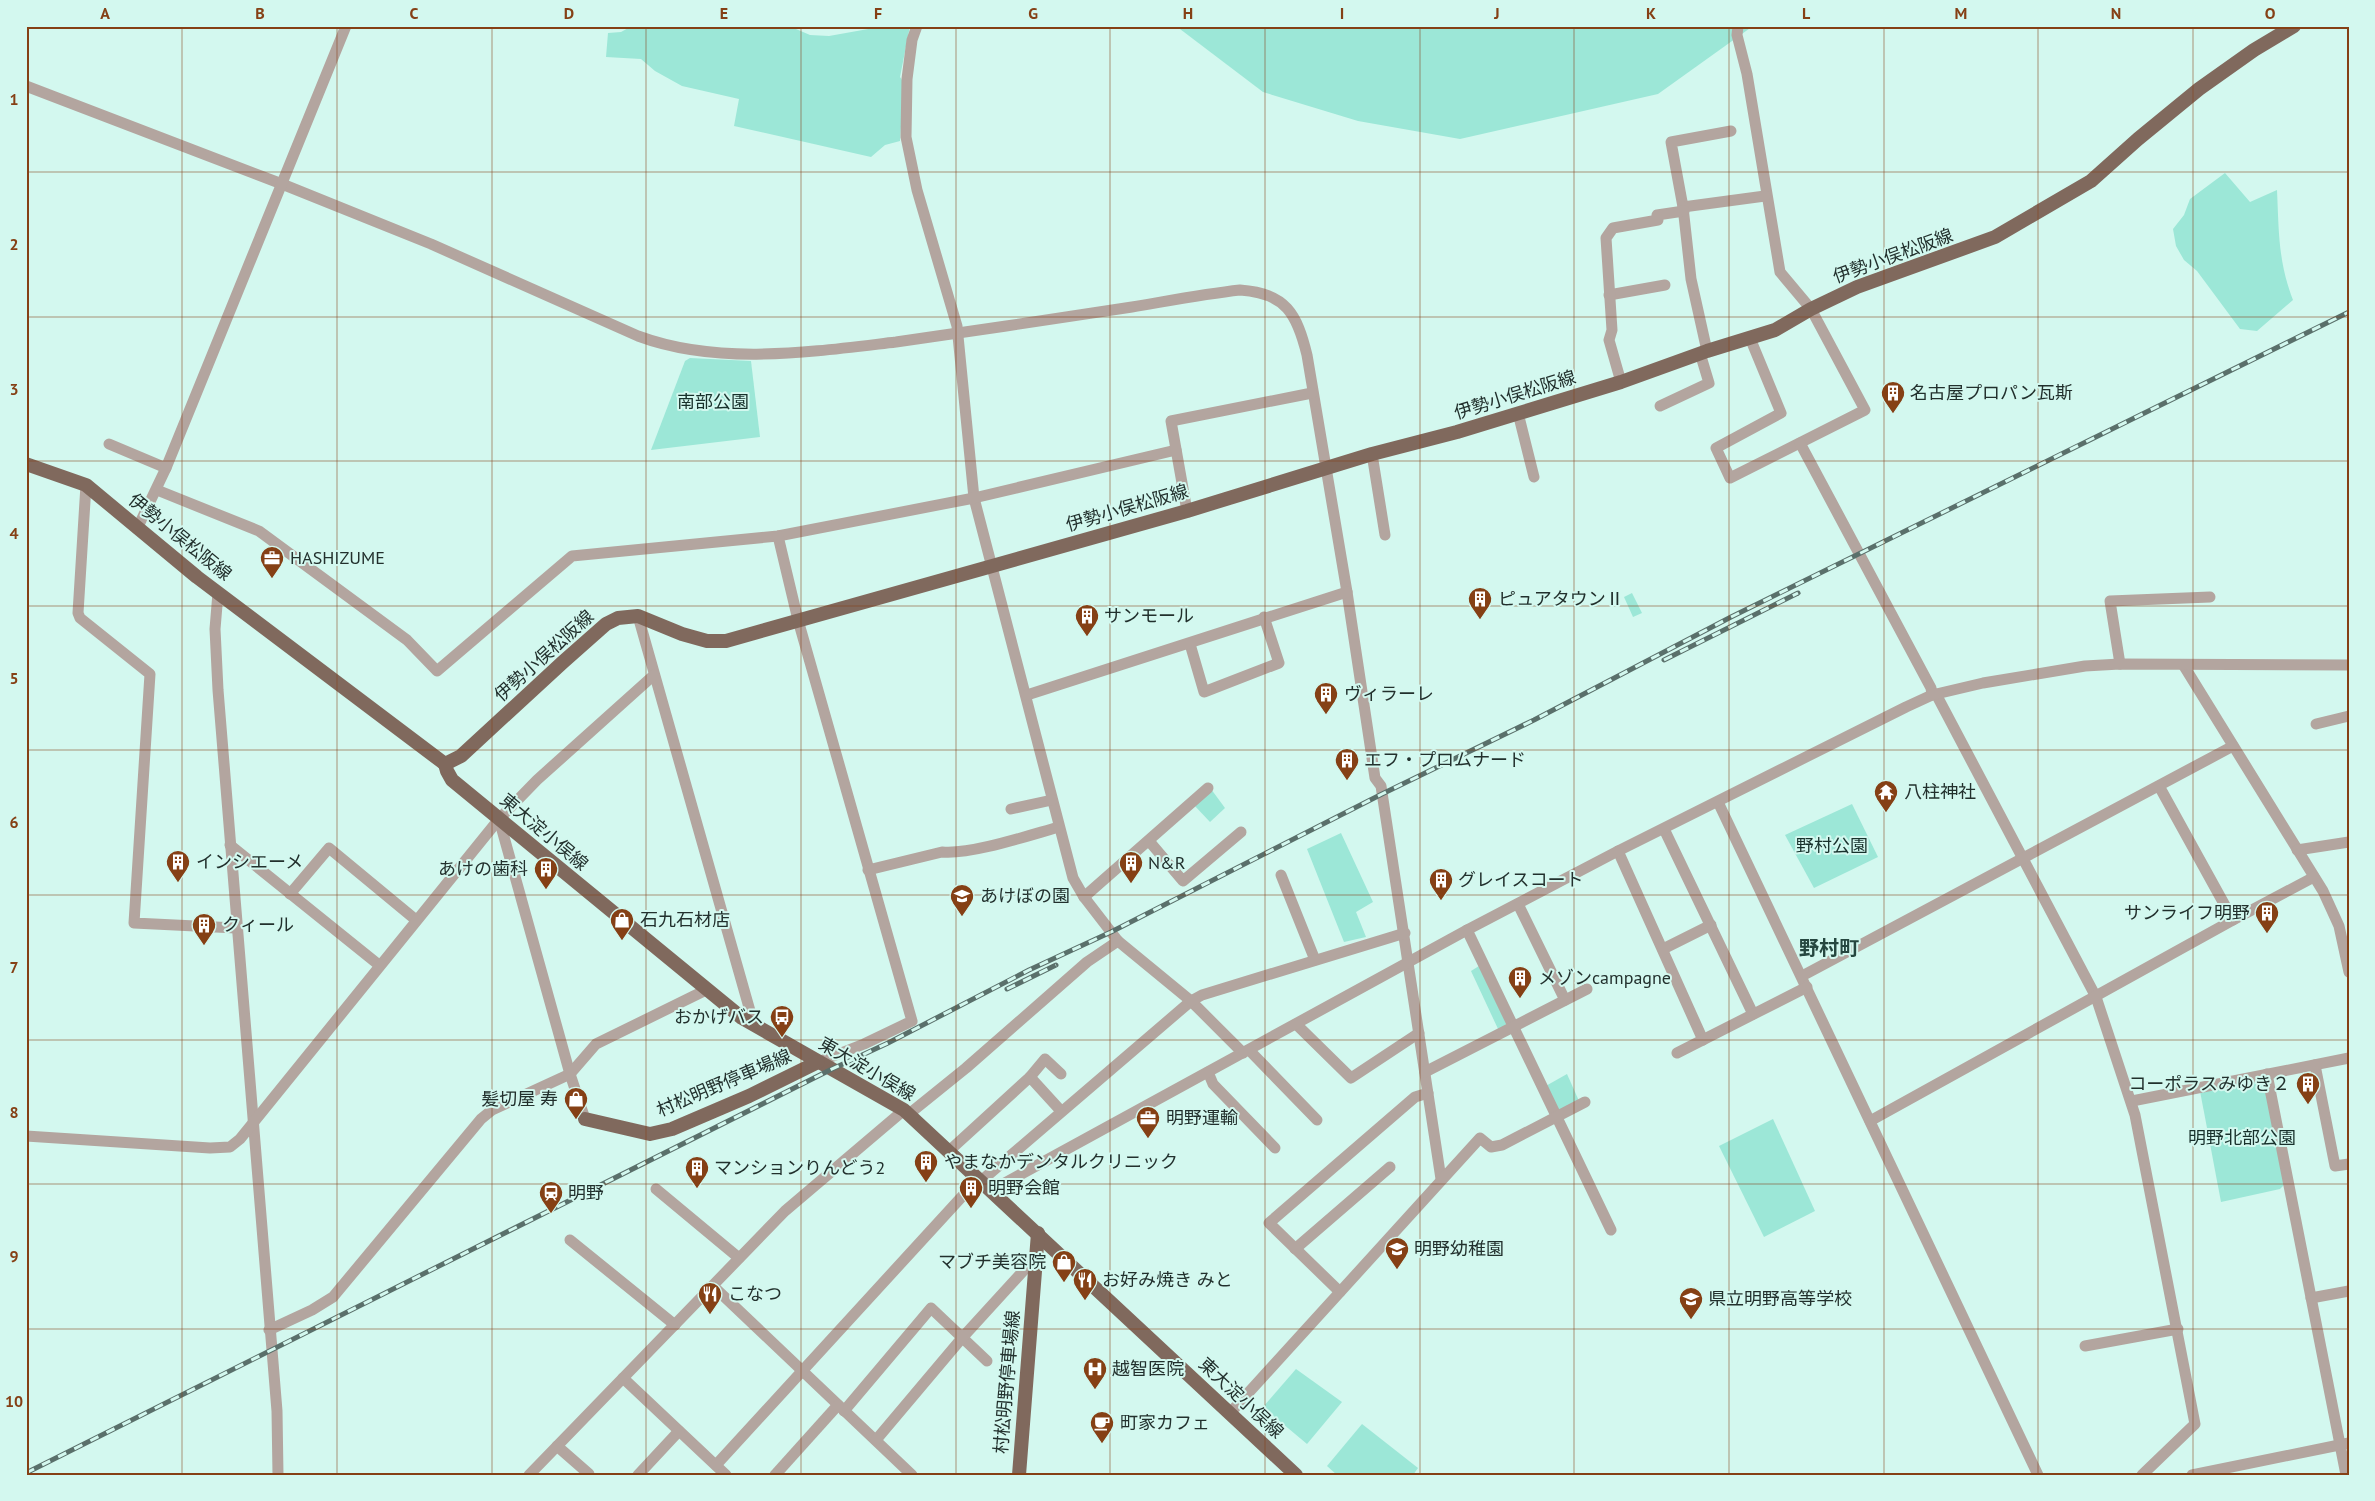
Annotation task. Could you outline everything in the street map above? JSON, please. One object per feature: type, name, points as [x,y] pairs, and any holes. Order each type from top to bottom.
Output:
[{"type":"main road","name":"伊勢小俣松阪線","points":[[26,464],[86,485],[137,529],[218,593],[445,764],[454,761],[475,744],[606,624],[626,616],[638,616],[682,634],[707,641],[726,640],[1187,511],[1372,454],[1408,446],[1621,382],[1704,352],[1775,330],[1811,309],[1857,287],[1995,237],[2091,181],[2199,89],[2254,50],[2294,26]]},
{"type":"main road","name":"東大淀小俣線","points":[[445,764],[446,771],[452,780],[706,990],[754,1025],[907,1112],[1296,1475]]},
{"type":"main road","name":"村松明野停車場線","points":[[585,1119],[650,1134],[672,1129],[742,1099],[818,1062]]},
{"type":"main road","name":"村松明野停車場線","points":[[1019,1475],[1038,1233]]},
{"type":"street","points":[[137,529],[157,490],[346,26]]},
{"type":"street","points":[[917,26],[912,40],[907,79],[906,137],[917,190],[958,334],[974,498],[1027,695],[1059,827],[1076,884],[1118,941],[1191,1001],[1316,1120]]},
{"type":"street","points":[[1738,26],[1737,35],[1747,74],[1780,272],[1811,309],[1865,410],[1730,478],[1716,448],[1781,413],[1750,338]]},
{"type":"street","points":[[26,86],[282,184],[494,270],[638,336],[680,349],[733,354],[793,352],[958,334],[1225,292],[1251,291],[1280,301],[1292,314],[1302,334],[1347,592],[1374,778],[1381,786],[1405,933],[1441,1179]]},
{"type":"street","points":[[1660,406],[1709,383],[1691,279],[1684,209],[1671,142],[1731,131]]},
{"type":"street","points":[[1621,382],[1609,340],[1612,330],[1606,238],[1613,228],[1658,220],[1658,215],[1684,209],[1766,196]]},
{"type":"street","points":[[1609,295],[1665,286]]},
{"type":"street","points":[[1187,511],[1171,421],[1312,393]]},
{"type":"street","points":[[1518,413],[1534,477]]},
{"type":"street","points":[[109,444],[166,468]]},
{"type":"street","points":[[1800,444],[2096,997],[2132,1101],[2195,1424],[2142,1475]]},
{"type":"street","points":[[157,490],[260,531],[407,640],[437,671],[572,556],[778,536],[974,498],[1176,450]]},
{"type":"street","points":[[1372,454],[1385,535]]},
{"type":"street","points":[[86,485],[78,613],[80,618],[150,674],[134,923],[236,928]]},
{"type":"street","points":[[778,536],[798,620],[912,1021],[864,1044],[818,1062]]},
{"type":"street","points":[[1027,695],[1190,644],[1264,617],[1347,592]]},
{"type":"street","points":[[218,593],[215,629],[236,928],[277,1412],[278,1475]]},
{"type":"street","points":[[2120,664],[2110,601],[2210,597]]},
{"type":"street","points":[[638,616],[754,1025]]},
{"type":"street","points":[[1190,644],[1204,692],[1279,663],[1264,617]]},
{"type":"street","points":[[984,1183],[1208,1072],[1467,930],[1618,851],[1883,718],[1934,695],[1983,683],[2059,670],[2120,664],[2184,666],[2349,665]]},
{"type":"street","points":[[2184,666],[2314,878],[2339,926],[2349,972]]},
{"type":"street","points":[[26,1136],[210,1148],[230,1147],[240,1139],[499,819],[537,780],[654,675]]},
{"type":"street","points":[[2316,724],[2349,716]]},
{"type":"street","points":[[1802,976],[2233,746]]},
{"type":"street","points":[[2159,786],[2233,920]]},
{"type":"street","points":[[1084,897],[1208,788]]},
{"type":"street","points":[[1011,810],[1052,800]]},
{"type":"street","points":[[1718,802],[2038,1475]]},
{"type":"street","points":[[499,819],[570,1074],[585,1119]]},
{"type":"street","points":[[868,870],[942,852],[950,853],[992,845],[1059,827]]},
{"type":"street","points":[[1664,829],[1753,1014]]},
{"type":"street","points":[[1148,841],[1183,881],[1242,832]]},
{"type":"street","points":[[2297,850],[2349,842]]},
{"type":"street","points":[[230,846],[379,965]]},
{"type":"street","points":[[290,894],[330,848],[416,920]]},
{"type":"street","points":[[1618,851],[1663,949],[1666,962],[1703,1040]]},
{"type":"street","points":[[1281,876],[1315,960]]},
{"type":"street","points":[[1870,1121],[2233,920],[2314,878]]},
{"type":"street","points":[[1518,904],[1564,1000]]},
{"type":"street","points":[[1663,949],[1711,925]]},
{"type":"street","points":[[1467,930],[1555,1118],[1611,1230]]},
{"type":"street","points":[[716,1465],[984,1183],[1061,1111],[1191,1001],[1202,995],[1405,933]]},
{"type":"street","points":[[529,1475],[785,1211],[907,1112],[966,1068],[1087,962],[1118,941]]},
{"type":"street","points":[[1677,1054],[1807,987]]},
{"type":"street","points":[[1425,1072],[1587,989]]},
{"type":"street","points":[[269,1330],[312,1310],[332,1297],[481,1119],[492,1110],[570,1074],[596,1044],[706,990]]},
{"type":"street","points":[[1296,1024],[1351,1078],[1419,1033]]},
{"type":"street","points":[[2132,1101],[2349,1058]]},
{"type":"street","points":[[949,1151],[1030,1077],[1044,1059],[1061,1074]]},
{"type":"street","points":[[2315,1065],[2335,1166],[2349,1164]]},
{"type":"street","points":[[1208,1072],[1213,1084],[1275,1148]]},
{"type":"street","points":[[2267,1074],[2312,1298],[2344,1444],[2346,1475]]},
{"type":"street","points":[[1030,1077],[1061,1111]]},
{"type":"street","points":[[1340,1292],[1268,1223],[1415,1097],[1428,1093]]},
{"type":"street","points":[[1230,1413],[1480,1138],[1491,1146],[1502,1145],[1585,1102]]},
{"type":"street","points":[[1295,1249],[1390,1167]]},
{"type":"street","points":[[656,1189],[739,1258]]},
{"type":"street","points":[[570,1240],[675,1325]]},
{"type":"street","points":[[876,1440],[962,1338],[1036,1257]]},
{"type":"street","points":[[712,1286],[876,1440],[909,1474]]},
{"type":"street","points":[[2312,1298],[2349,1291]]},
{"type":"street","points":[[775,1475],[841,1408],[931,1308],[987,1362]]},
{"type":"street","points":[[2085,1346],[2178,1330]]},
{"type":"street","points":[[623,1378],[726,1475]]},
{"type":"street","points":[[638,1475],[679,1430]]},
{"type":"street","points":[[2192,1475],[2344,1444]]},
{"type":"street","points":[[557,1446],[589,1474]]},
{"type":"green space","points":[[632,26],[789,26],[810,35],[829,36],[885,26],[910,26],[900,77],[904,83],[900,141],[885,145],[871,157],[734,126],[739,99],[682,86],[655,71],[641,59],[606,57],[608,33],[621,32]]},
{"type":"green space","points":[[1176,26],[1753,26],[1658,94],[1460,139],[1358,121],[1263,92]]},
{"type":"green space","points":[[2225,173],[2250,202],[2277,190],[2282,259],[2293,300],[2257,331],[2240,329],[2197,271],[2184,260],[2176,246],[2173,229],[2184,215],[2190,199]]},
{"type":"green space","name":"南部公園","points":[[690,358],[751,361],[760,437],[651,450],[685,361]]},
{"type":"green space","points":[[1632,593],[1642,613],[1633,617],[1624,597]]},
{"type":"green space","points":[[1211,789],[1225,808],[1210,822],[1194,805]]},
{"type":"green space","name":"野村公園","points":[[1852,804],[1878,857],[1814,888],[1785,835]]},
{"type":"green space","points":[[1341,833],[1373,902],[1356,912],[1366,937],[1344,942],[1307,849]]},
{"type":"green space","points":[[1479,966],[1508,1027],[1499,1031],[1471,971]]},
{"type":"green space","points":[[1567,1074],[1579,1101],[1558,1113],[1544,1087]]},
{"type":"green space","name":"明野北部公園","points":[[2258,1081],[2265,1087],[2284,1185],[2280,1189],[2221,1202],[2200,1091]]},
{"type":"green space","points":[[1773,1119],[1815,1211],[1764,1237],[1719,1146]]},
{"type":"green space","points":[[1296,1369],[1342,1402],[1307,1444],[1263,1407]]},
{"type":"green space","points":[[1362,1424],[1418,1468],[1413,1475],[1337,1475],[1327,1466]]},
{"type":"railway","points":[[26,1473],[830,1070],[888,1043],[1029,970],[1111,932],[1382,794],[1534,720],[1731,617],[2349,312]]},
{"type":"railway","points":[[1664,660],[1798,593]]},
{"type":"railway","points":[[1007,989],[1056,965]]},
{"type":"place","name":"名古屋プロパン瓦斯","points":[[1893,414]]},
{"type":"place","name":"HASHIZUME","points":[[272,579]]},
{"type":"place","name":"ピュアタウンⅡ","points":[[1480,620]]},
{"type":"place","name":"サンモール","points":[[1087,637]]},
{"type":"place","name":"ヴィラーレ","points":[[1326,715]]},
{"type":"place","name":"エフ・プロムナード","points":[[1347,781]]},
{"type":"place","name":"八柱神社","points":[[1886,813]]},
{"type":"place","name":"インシエーメ","points":[[178,883]]},
{"type":"place","name":"N&R","points":[[1131,884]]},
{"type":"place","name":"あけの歯科","points":[[546,890]]},
{"type":"place","name":"グレイスコート","points":[[1441,901]]},
{"type":"place","name":"あけぼの園","points":[[962,917]]},
{"type":"place","name":"サンライフ明野","points":[[2267,934]]},
{"type":"place","name":"石九石材店","points":[[622,941]]},
{"type":"place","name":"クィール","points":[[204,946]]},
{"type":"place","name":"メゾンcampagne","points":[[1520,999]]},
{"type":"place","name":"おかげバス","points":[[782,1038]]},
{"type":"place","name":"コーポラスみゆき２","points":[[2308,1105]]},
{"type":"place","name":"髪切屋 寿","points":[[576,1120]]},
{"type":"place","name":"明野運輸","points":[[1148,1139]]},
{"type":"place","name":"やまなかデンタルクリニック","points":[[926,1183]]},
{"type":"place","name":"マンションりんどう2","points":[[697,1189]]},
{"type":"place","name":"明野会館","points":[[971,1209]]},
{"type":"place","name":"明野","points":[[551,1214]]},
{"type":"place","name":"明野幼稚園","points":[[1397,1270]]},
{"type":"place","name":"マブチ美容院","points":[[1064,1283]]},
{"type":"place","name":"お好み焼き みと","points":[[1085,1301]]},
{"type":"place","name":"こなつ","points":[[710,1315]]},
{"type":"place","name":"県立明野高等学校","points":[[1691,1320]]},
{"type":"place","name":"越智医院","points":[[1095,1390]]},
{"type":"place","name":"町家カフェ","points":[[1102,1444]]},
{"type":"district","name":"野村町","points":[[1829,948]]}]
